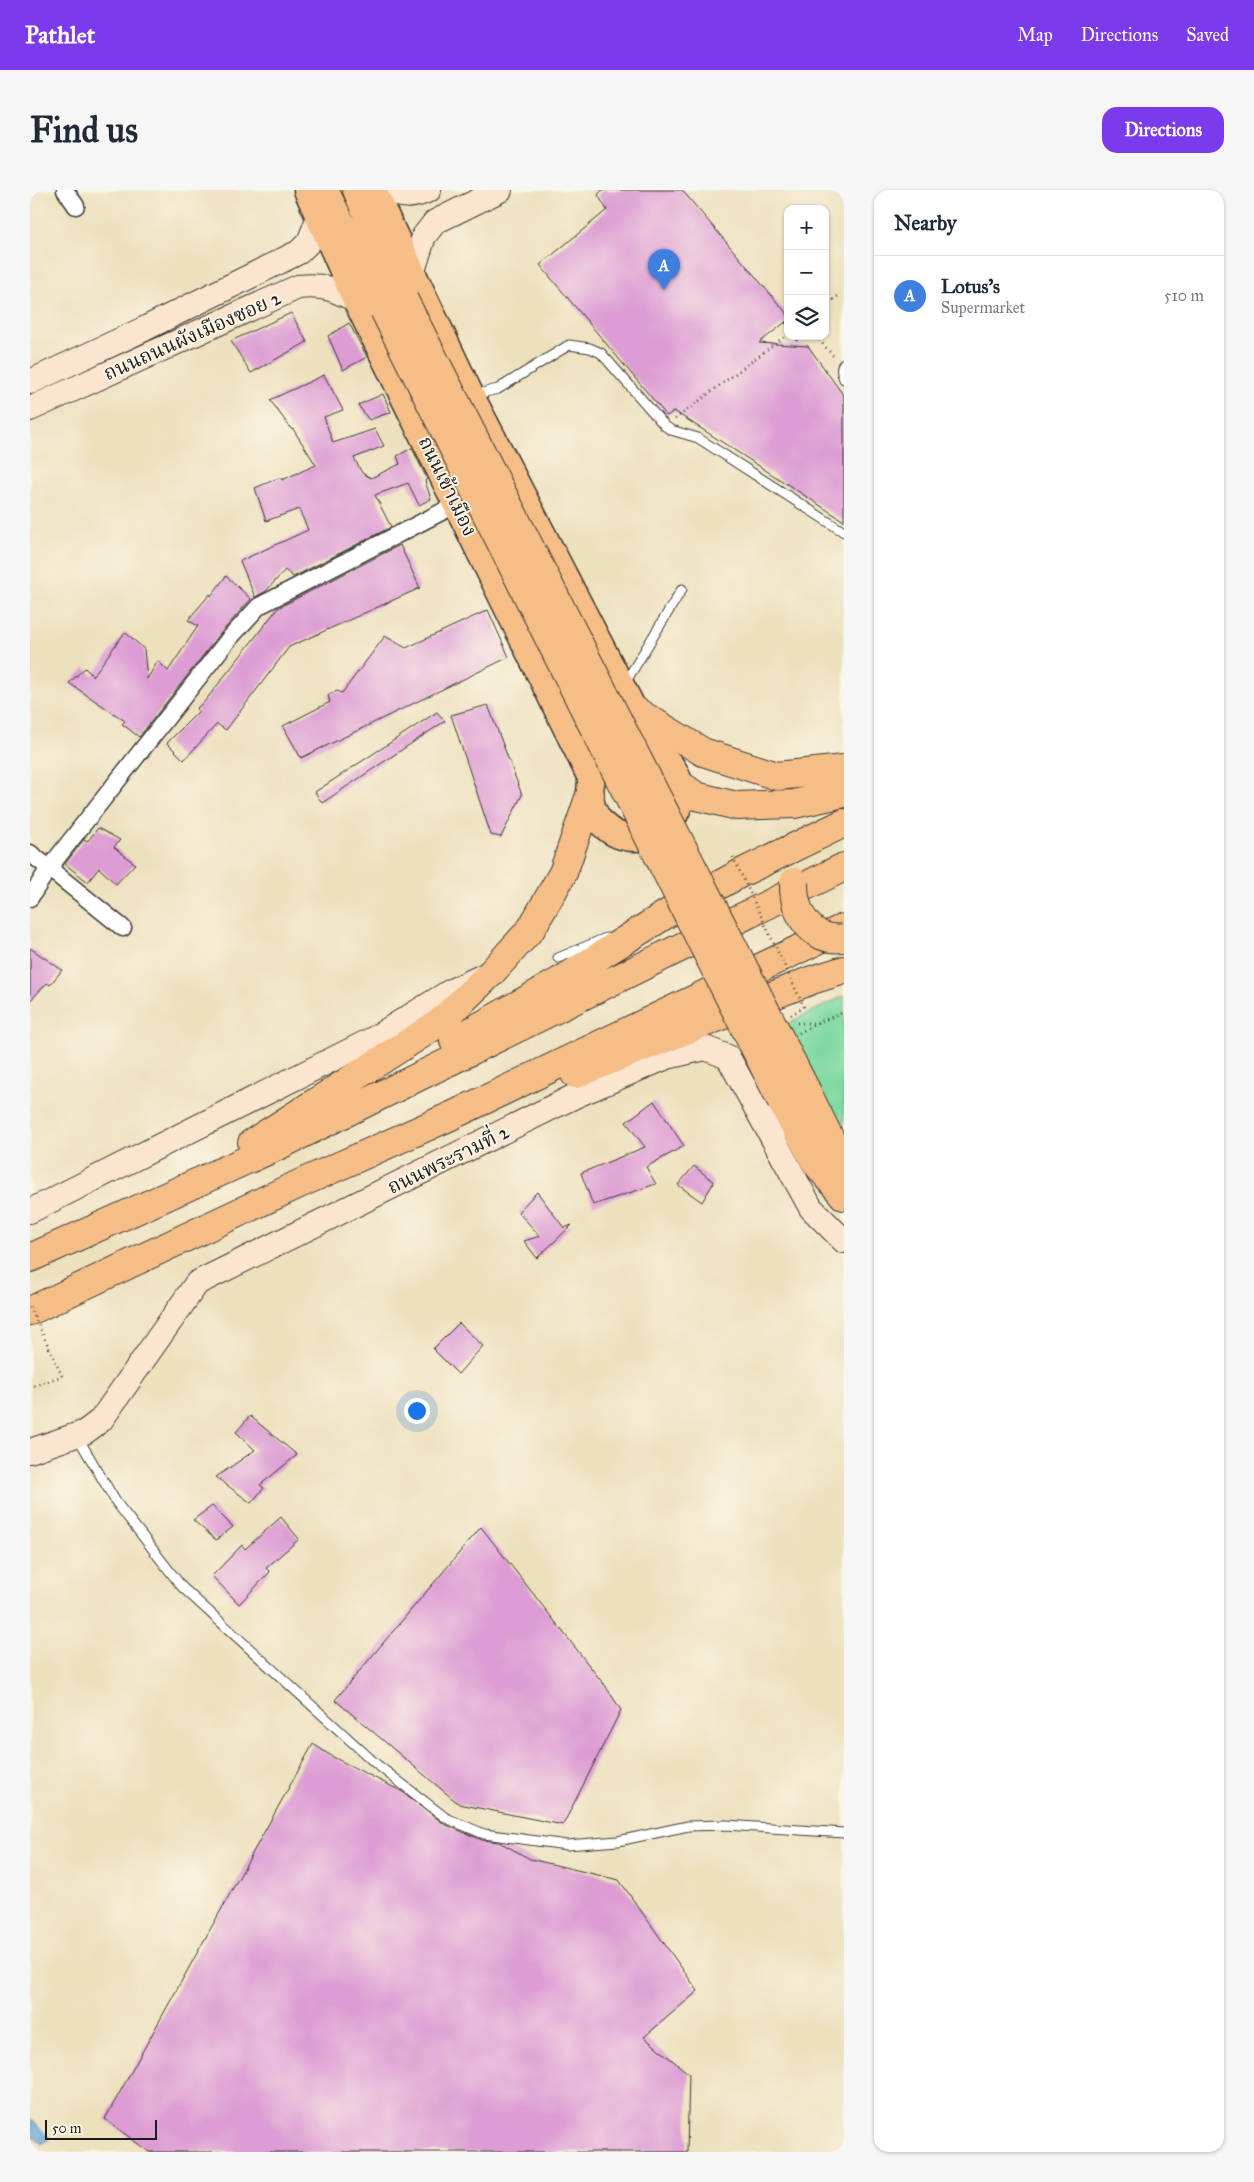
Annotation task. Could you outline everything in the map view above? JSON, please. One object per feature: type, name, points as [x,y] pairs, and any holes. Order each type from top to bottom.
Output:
[{"type":"highway","points":[[324,190],[394,305],[794,1097],[817,1164],[844,1196]]},
{"type":"highway","points":[[356,190],[394,305]]},
{"type":"highway","points":[[628,699],[703,752],[777,776],[844,769]]},
{"type":"highway","points":[[679,784],[696,796],[737,806],[794,804],[844,793]]},
{"type":"highway","points":[[170,1195],[439,1023],[492,972],[531,929],[563,873],[591,788]]},
{"type":"highway","points":[[671,820],[708,891]]},
{"type":"highway","points":[[280,1146],[467,1033],[560,982],[674,910],[776,855],[844,823]]},
{"type":"highway","points":[[844,833],[826,840],[809,852],[794,880],[793,896],[802,920],[812,930],[836,940],[844,938]]},
{"type":"highway","points":[[646,837],[674,910]]},
{"type":"highway","points":[[30,1258],[280,1146],[844,867]]},
{"type":"highway","name":"ถนนพระรามที่ 2","points":[[30,1311],[300,1184],[451,1116],[844,928]]},
{"type":"highway","points":[[451,1116],[548,1084],[812,980],[844,970]]},
{"type":"highway","points":[[794,1097],[844,1161]]},
{"type":"highway","points":[[280,1146],[300,1184]]},
{"type":"highway","points":[[30,1329],[73,1308],[143,1258]]},
{"type":"main road","name":"ถนนเข้าเมือง","points":[[307,190],[318,219],[356,300],[457,504],[591,788],[594,811],[602,824],[615,833],[630,838],[646,837]]},
{"type":"main road","points":[[373,190],[471,396],[656,753]]},
{"type":"main road","points":[[385,190],[402,196],[416,196],[429,190]]},
{"type":"main road","points":[[412,274],[424,236],[435,222],[500,190]]},
{"type":"main road","name":"ถนนถนนผังเมืองซอย 2","points":[[30,382],[144,329],[299,252],[309,242],[318,219]]},
{"type":"main road","name":"ถนนถนนผังเมืองซอย 2","points":[[30,409],[298,287],[316,285],[330,287],[356,300]]},
{"type":"main road","points":[[144,329],[156,350]]},
{"type":"main road","points":[[591,788],[598,768],[606,758],[618,752],[631,748],[644,749],[656,753],[669,763],[677,776],[679,784],[678,807],[671,820],[660,831],[646,837]]},
{"type":"main road","points":[[30,1211],[373,1039],[451,991],[492,972]]},
{"type":"main road","name":"ถนนพระรามที่ 2","points":[[30,1451],[85,1432],[101,1420],[197,1283],[577,1095],[666,1057],[706,1048],[728,1057],[811,1208],[844,1240]]},
{"type":"street","points":[[65,190],[76,206]]},
{"type":"street","points":[[30,898],[49,868],[228,640],[259,606],[457,504]]},
{"type":"street","points":[[30,853],[123,928]]},
{"type":"lane","points":[[471,396],[498,389],[569,345],[590,348],[601,354],[665,426],[671,430],[698,438],[844,532]]},
{"type":"lane","points":[[843,365],[844,379]]},
{"type":"lane","points":[[628,699],[682,589]]},
{"type":"lane","points":[[558,958],[674,910]]},
{"type":"lane","points":[[76,1435],[116,1502],[182,1587],[375,1763],[446,1818],[484,1834],[567,1846],[618,1841],[688,1826],[726,1825],[844,1832]]},
{"type":"path","points":[[829,303],[838,296]]},
{"type":"path","points":[[665,426],[784,337]]},
{"type":"path","points":[[796,346],[797,340]]},
{"type":"path","points":[[820,340],[843,365]]},
{"type":"path","points":[[733,857],[804,1007],[791,1014],[798,1025],[817,1023],[844,1012]]},
{"type":"path","points":[[30,1307],[62,1376],[33,1386]]},
{"type":"green space","points":[[844,996],[844,1148],[780,1027]]},
{"type":"water","points":[[30,2118],[50,2138],[42,2144],[30,2135]]},
{"type":"building","points":[[602,190],[682,190],[784,310],[784,323],[759,343],[808,346],[844,396],[844,521],[674,411],[667,416],[540,265],[607,210],[598,195]]},
{"type":"building","points":[[291,313],[307,342],[251,373],[231,341]]},
{"type":"building","points":[[349,323],[367,357],[343,370],[328,336]]},
{"type":"building","points":[[324,375],[343,410],[324,417],[333,443],[375,429],[384,446],[354,458],[362,473],[371,478],[400,464],[397,456],[412,448],[427,479],[425,481],[431,499],[419,505],[408,483],[375,495],[391,527],[293,577],[285,570],[266,591],[255,597],[240,561],[308,530],[299,509],[266,521],[255,488],[281,477],[282,480],[316,465],[293,429],[270,400]]},
{"type":"building","points":[[383,394],[391,412],[369,420],[358,405]]},
{"type":"building","points":[[400,545],[420,588],[289,647],[226,730],[217,724],[184,760],[167,743],[199,711],[196,709],[205,701],[278,608]]},
{"type":"building","points":[[226,576],[251,599],[220,634],[139,737],[122,724],[125,721],[69,683],[85,668],[93,676],[125,632],[144,649],[147,679],[158,661],[168,671],[198,626],[188,620],[210,594],[211,596]]},
{"type":"building","points":[[488,610],[509,657],[301,758],[283,726],[330,702],[328,695],[337,691],[342,693],[385,636],[406,648]]},
{"type":"building","points":[[488,705],[522,795],[501,837],[491,835],[451,715]]},
{"type":"building","points":[[437,712],[445,721],[322,803],[315,792]]},
{"type":"building","points":[[98,828],[120,840],[114,847],[135,864],[116,884],[99,868],[88,882],[65,864],[84,839],[88,841]]},
{"type":"building","points":[[30,948],[62,970],[50,985],[47,983],[30,1001]]},
{"type":"building","points":[[654,1101],[684,1146],[646,1167],[656,1184],[593,1205],[581,1173],[645,1147],[626,1122]]},
{"type":"building","points":[[694,1166],[714,1182],[702,1202],[678,1185]]},
{"type":"building","points":[[537,1192],[564,1228],[572,1225],[537,1258],[524,1241],[540,1236],[518,1212]]},
{"type":"building","points":[[459,1323],[483,1346],[458,1374],[433,1349]]},
{"type":"building","points":[[250,1416],[297,1455],[260,1485],[264,1488],[251,1503],[216,1477],[255,1450],[236,1432]]},
{"type":"building","points":[[212,1506],[233,1527],[216,1540],[193,1520]]},
{"type":"building","points":[[281,1517],[299,1539],[266,1568],[270,1572],[239,1604],[212,1576],[242,1545],[245,1549]]},
{"type":"building","points":[[481,1527],[606,1687],[621,1710],[563,1825],[459,1804],[335,1700]]},
{"type":"building","points":[[313,1744],[333,1757],[403,1792],[444,1824],[482,1840],[499,1842],[530,1859],[619,1880],[698,1991],[644,2037],[689,2074],[687,2152],[149,2152],[105,2119]]},
{"type":"place","name":"Lotus's","points":[[664,290]]}]
